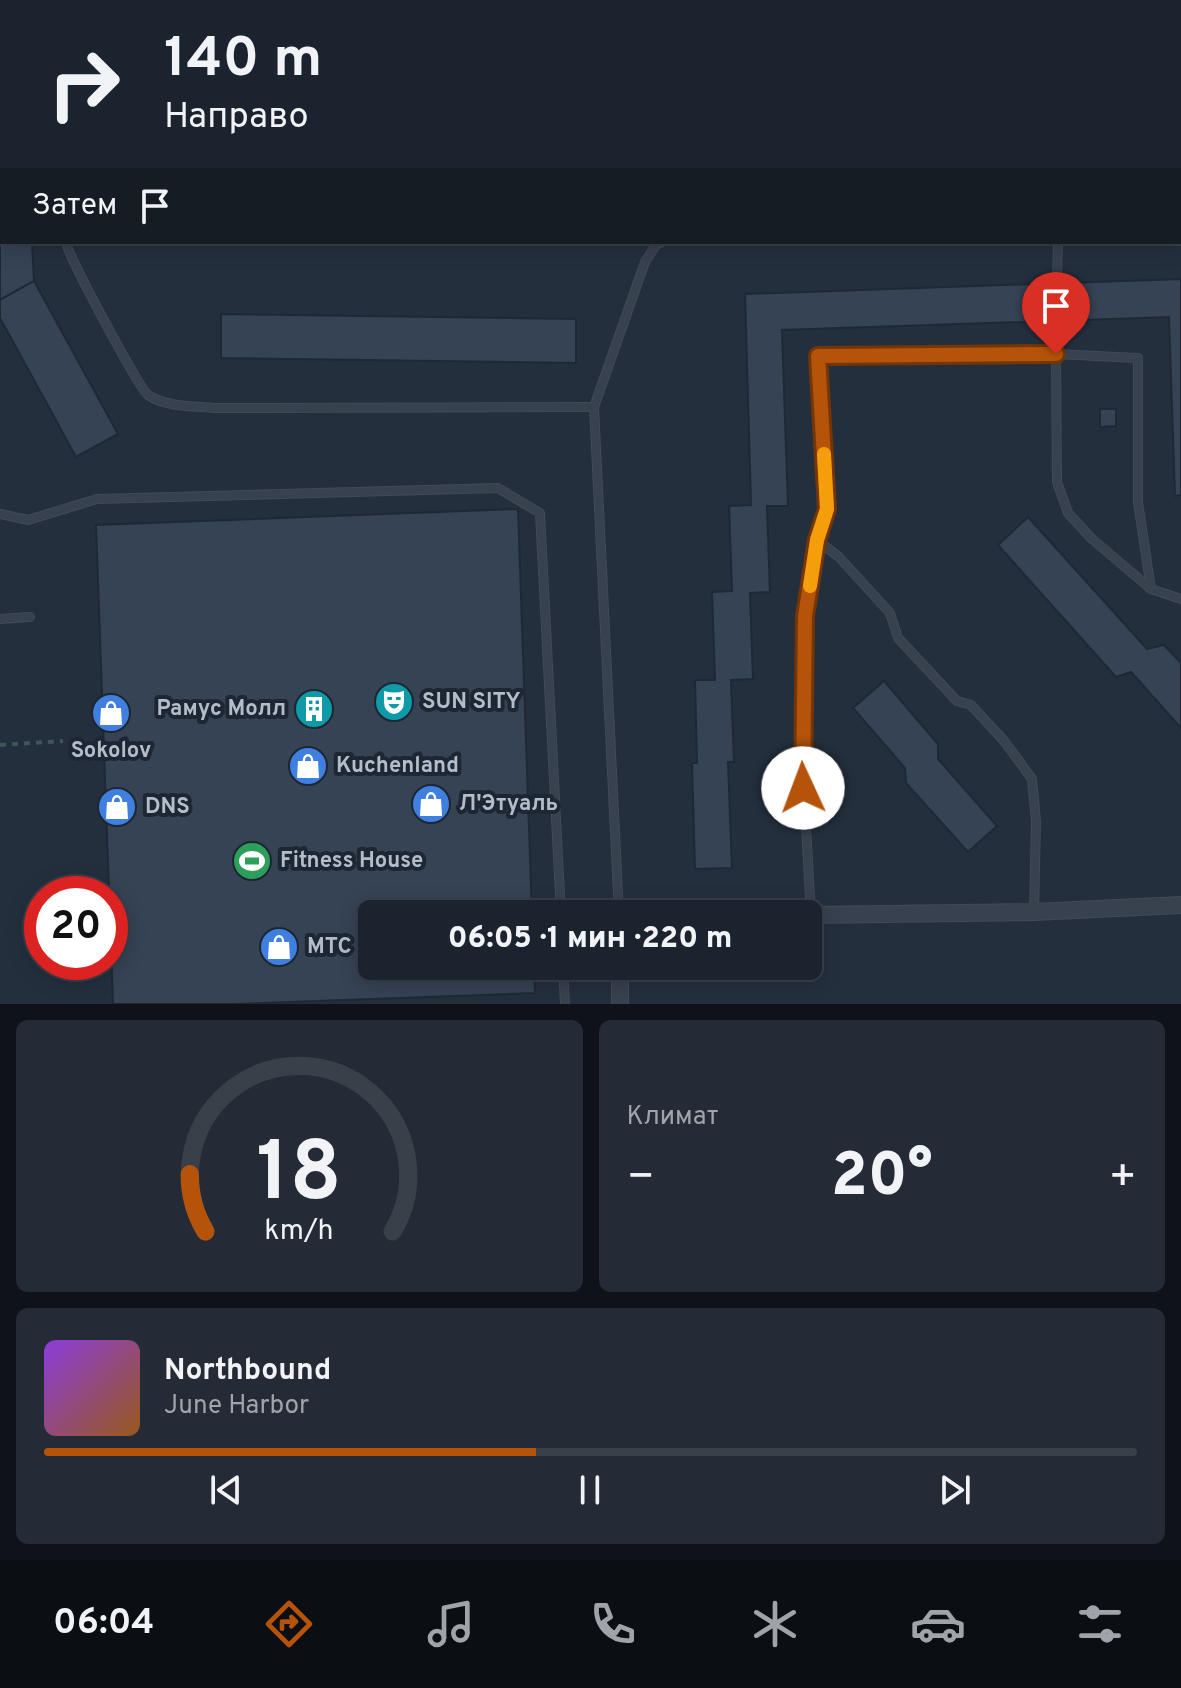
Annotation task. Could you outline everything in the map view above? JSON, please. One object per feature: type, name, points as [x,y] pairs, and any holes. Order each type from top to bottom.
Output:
[{"type":"street","points":[[822,915],[1034,912],[1181,905]]},
{"type":"street","points":[[620,980],[620,1004]]},
{"type":"lane","points":[[67,244],[90,294],[144,393],[165,403],[214,408],[594,407]]},
{"type":"lane","points":[[618,900],[594,407],[645,262],[658,244]]},
{"type":"lane","points":[[1057,282],[1058,244]]},
{"type":"lane","points":[[1058,319],[1057,482],[1068,513],[1092,539],[1151,589],[1181,599]]},
{"type":"lane","points":[[808,900],[802,741],[805,616],[817,540],[827,509],[818,356],[1056,354],[1138,358],[1138,502],[1151,589]]},
{"type":"lane","points":[[0,514],[28,520],[97,499],[498,488],[540,513],[560,900]]},
{"type":"lane","points":[[817,540],[839,557],[890,613],[898,638],[957,701],[971,705],[1005,742],[1032,779],[1036,821],[1034,912]]},
{"type":"lane","points":[[0,619],[30,617]]},
{"type":"lane","points":[[564,980],[565,1004]]},
{"type":"path","points":[[0,745],[63,741]]},
{"type":"building","points":[[0,244],[32,244],[34,281],[0,300]]},
{"type":"building","points":[[1181,279],[1181,495],[1175,496],[1169,317],[782,330],[788,506],[767,506],[770,592],[750,593],[753,679],[731,680],[734,762],[728,762],[732,868],[695,869],[692,763],[697,763],[695,680],[715,680],[712,592],[732,591],[729,506],[751,505],[745,294]]},
{"type":"building","points":[[34,281],[118,434],[76,457],[0,318],[0,300]]},
{"type":"building","points":[[221,314],[576,319],[576,363],[221,358]]},
{"type":"building","points":[[1100,409],[1116,409],[1116,426],[1100,427]]},
{"type":"building","name":"Рамус Молл","points":[[518,509],[532,900],[358,900],[358,980],[535,980],[535,993],[234,1004],[113,1004],[112,980],[128,980],[128,876],[108,876],[96,525]]},
{"type":"building","points":[[1028,517],[1147,649],[1164,645],[1181,663],[1181,728],[1131,672],[1116,677],[998,545]]},
{"type":"building","points":[[884,681],[938,744],[938,759],[997,826],[968,852],[906,783],[905,768],[853,708]]},
{"type":"slow traffic","points":[[810,586],[817,540],[827,509],[824,454]]},
{"type":"place","name":"SUN SITY","points":[[394,702]]},
{"type":"place","name":"Рамус Молл","points":[[314,709]]},
{"type":"place","name":"Sokolov","points":[[111,713]]},
{"type":"place","name":"Kuchenland","points":[[308,766]]},
{"type":"place","name":"Л'Этуаль","points":[[431,804]]},
{"type":"place","name":"DNS","points":[[117,807]]},
{"type":"place","name":"Fitness House","points":[[252,861]]},
{"type":"place","name":"МТС","points":[[279,947]]},
{"type":"route","points":[[803,788],[805,616],[817,540],[827,509],[818,356],[1056,354]]}]
